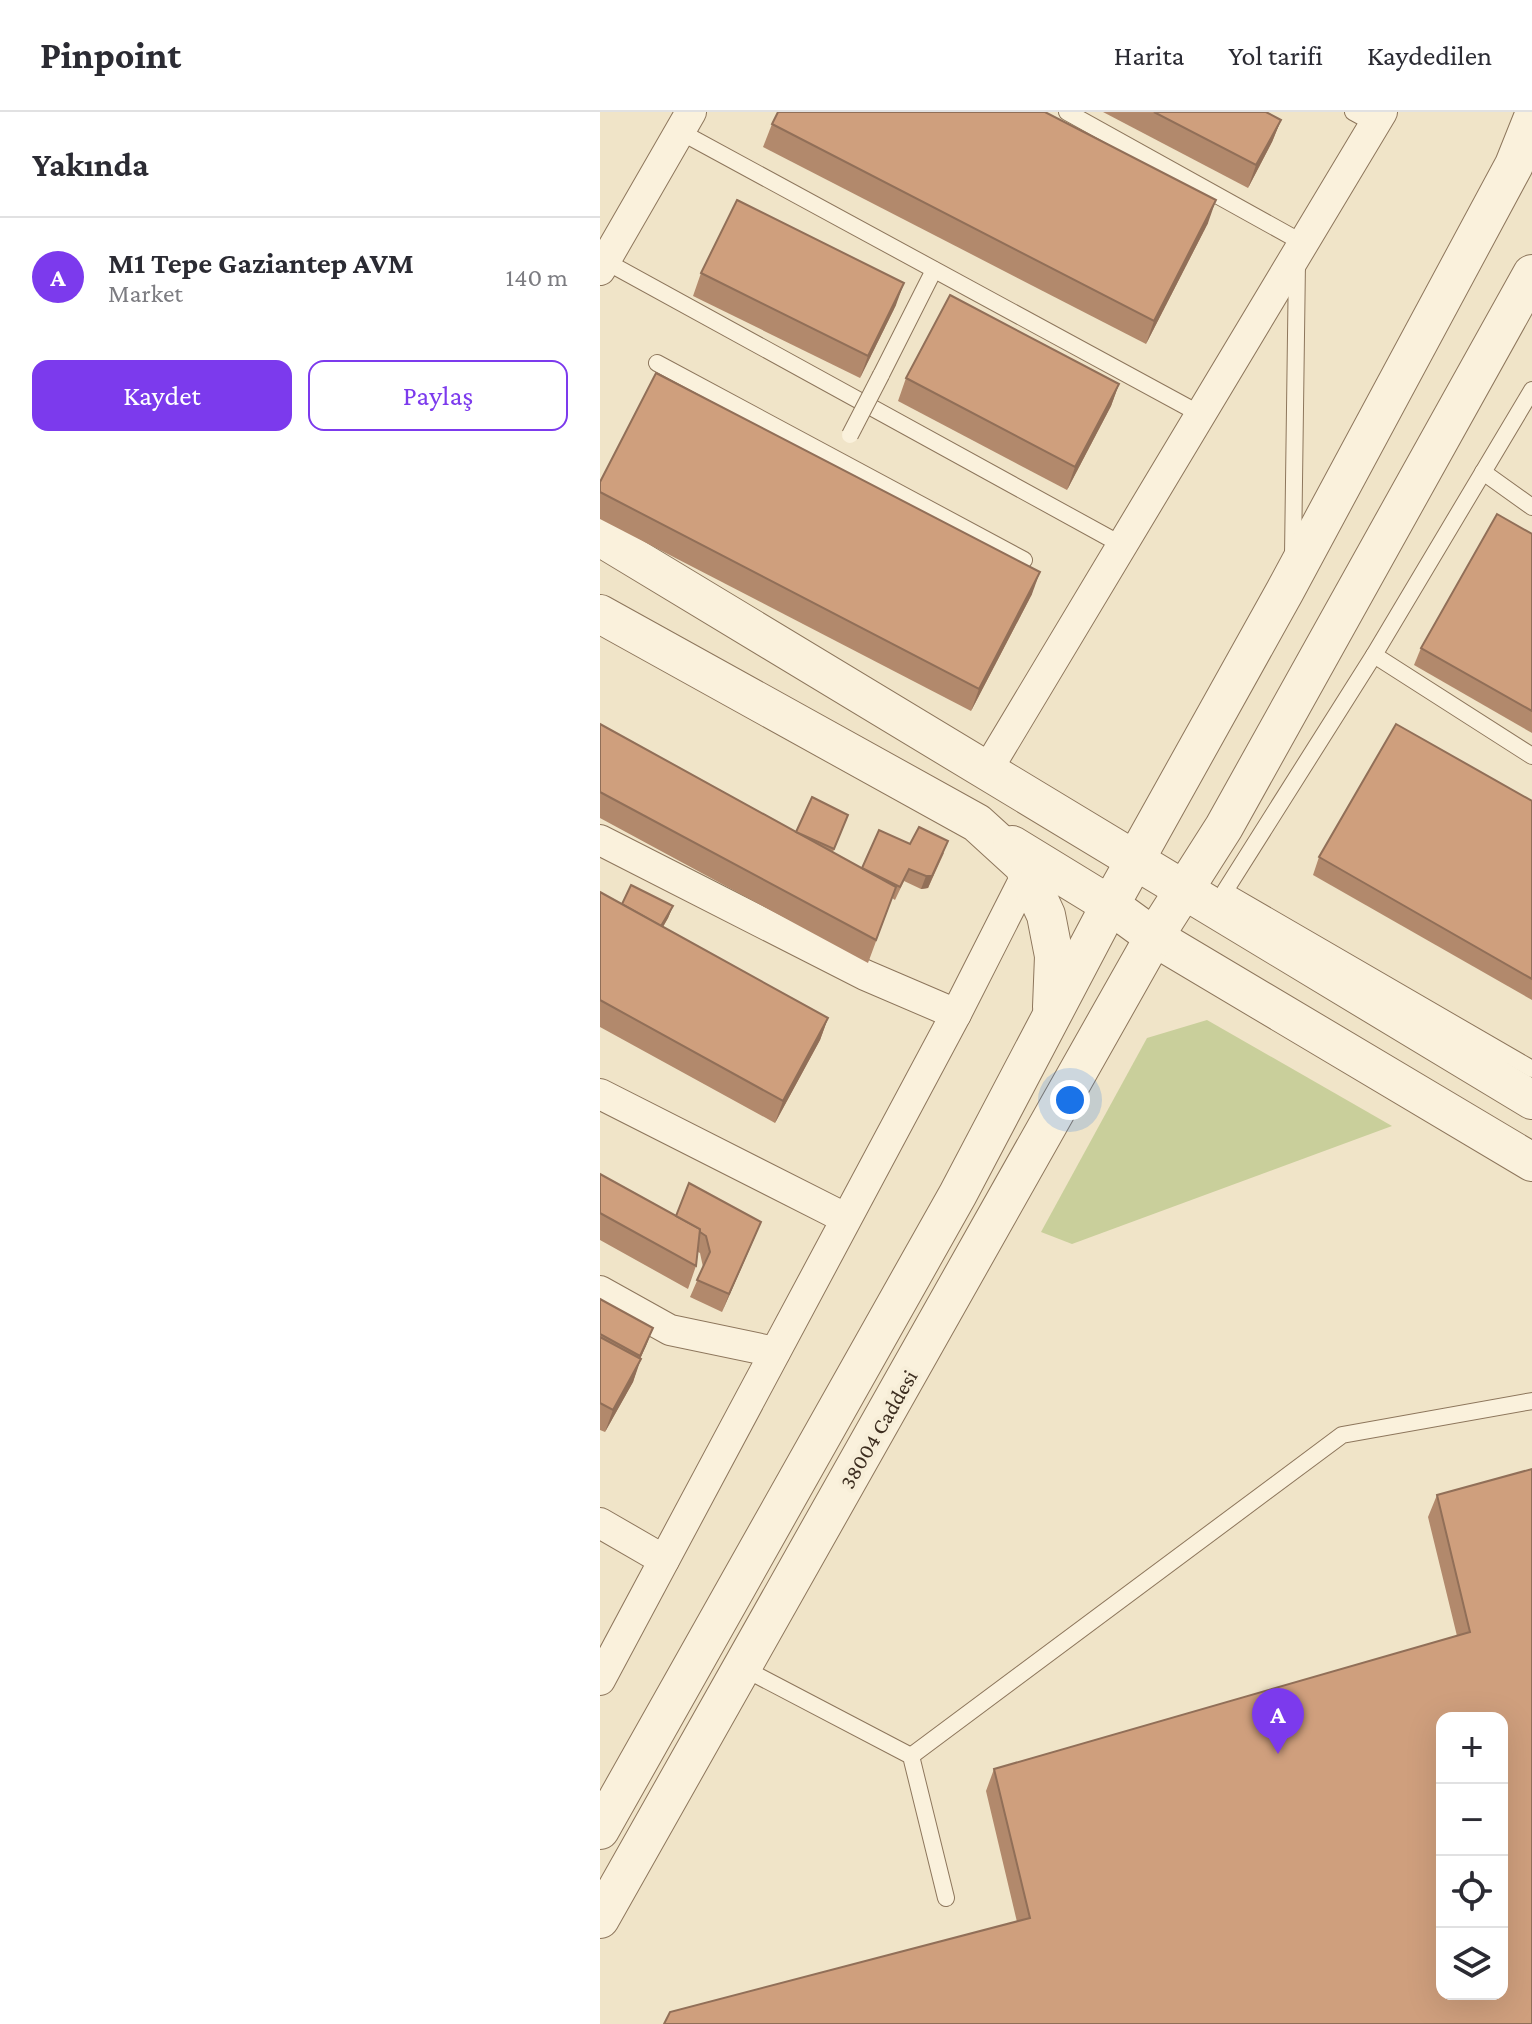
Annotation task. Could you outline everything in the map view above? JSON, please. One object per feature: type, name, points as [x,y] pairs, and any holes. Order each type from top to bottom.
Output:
[{"type":"street","points":[[986,772],[1300,248],[1370,116]]},
{"type":"street","name":"38004 Caddesi","points":[[600,1830],[958,1194],[1110,905],[1293,577],[1514,165],[1532,120]]},
{"type":"street","points":[[603,265],[685,122]]},
{"type":"street","name":"38004 Caddesi","points":[[600,1919],[1154,937],[1239,799],[1532,274]]},
{"type":"street","points":[[600,537],[1532,1100]]},
{"type":"street","points":[[600,614],[977,823],[1110,905],[1154,937],[1532,1162]]},
{"type":"street","points":[[977,823],[1023,865],[1046,915],[1054,956],[1051,1019]]},
{"type":"street","points":[[600,840],[865,975],[956,1014]]},
{"type":"street","points":[[600,1680],[956,1014],[1027,874]]},
{"type":"street","points":[[600,1094],[845,1218]]},
{"type":"street","points":[[600,1291],[670,1330],[775,1352]]},
{"type":"street","points":[[600,1523],[664,1560]]},
{"type":"street","points":[[706,1642],[743,1668]]},
{"type":"lane","points":[[1067,112],[1300,248],[1293,577]]},
{"type":"lane","points":[[685,122],[934,270],[1200,414]]},
{"type":"lane","points":[[603,265],[1122,545]]},
{"type":"lane","points":[[838,460],[934,270]]},
{"type":"lane","points":[[657,363],[1024,560]]},
{"type":"lane","points":[[1532,390],[1374,655],[1225,891],[1532,1069]]},
{"type":"lane","points":[[1483,472],[1532,507]]},
{"type":"lane","points":[[1374,655],[1532,756]]},
{"type":"lane","points":[[911,1756],[1342,1435],[1532,1401]]},
{"type":"lane","points":[[743,1668],[911,1756],[946,1898]]},
{"type":"green space","points":[[1207,1020],[1392,1126],[1072,1244],[1041,1232],[1147,1038]]},
{"type":"building","points":[[778,112],[1045,112],[1216,200],[1154,321],[772,124]]},
{"type":"building","points":[[1154,112],[1266,112],[1281,120],[1256,165]]},
{"type":"building","points":[[737,200],[904,283],[868,356],[701,273]]},
{"type":"building","points":[[950,295],[1119,384],[1075,467],[906,378]]},
{"type":"building","points":[[656,373],[1040,572],[979,689],[600,492],[600,482]]},
{"type":"building","points":[[1497,514],[1532,534],[1532,711],[1421,648]]},
{"type":"building","points":[[600,724],[896,887],[876,940],[600,792]]},
{"type":"building","points":[[1396,724],[1532,801],[1532,979],[1319,857]]},
{"type":"building","points":[[812,797],[848,815],[834,849],[796,832]]},
{"type":"building","points":[[919,827],[948,841],[932,876],[909,869],[900,887],[862,868],[879,830],[910,844]]},
{"type":"building","points":[[631,885],[673,906],[661,926],[622,904]]},
{"type":"building","points":[[600,892],[828,1018],[783,1101],[600,1000]]},
{"type":"building","points":[[600,1174],[700,1229],[696,1266],[600,1213]]},
{"type":"building","points":[[689,1183],[761,1222],[729,1294],[697,1280],[710,1252],[706,1236],[700,1229],[676,1216]]},
{"type":"building","points":[[600,1299],[653,1328],[640,1356],[600,1334]]},
{"type":"building","points":[[600,1337],[641,1359],[613,1410],[600,1403]]},
{"type":"building","points":[[1532,1469],[1532,2024],[664,2024],[670,2012],[1030,1918],[994,1769],[1470,1632],[1437,1495]]},
{"type":"place","name":"M1 Tepe Gaziantep AVM","points":[[1278,1754]]}]
